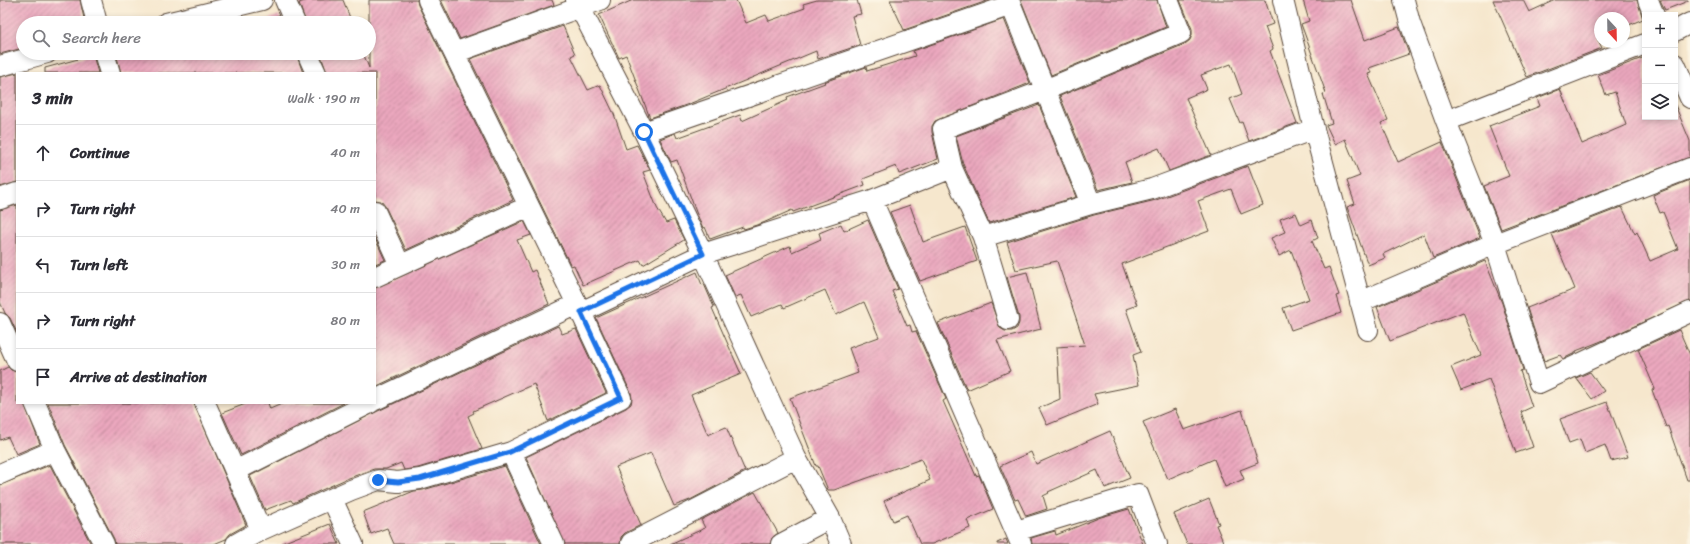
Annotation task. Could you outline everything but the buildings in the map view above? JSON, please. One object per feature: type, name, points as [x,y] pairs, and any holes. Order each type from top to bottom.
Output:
[{"type":"street","points":[[91,0],[95,16]]},
{"type":"street","points":[[195,16],[262,0]]},
{"type":"street","points":[[285,0],[292,16]]},
{"type":"street","points":[[236,544],[261,530],[378,480],[398,482],[420,479],[510,452],[621,398],[579,308],[428,0]]},
{"type":"street","points":[[454,53],[578,3],[600,0]]},
{"type":"street","points":[[1008,320],[983,238],[952,168],[943,129],[1045,90],[1181,33],[1168,0]]},
{"type":"street","points":[[1283,0],[1314,129],[1368,330]]},
{"type":"street","points":[[1404,0],[1410,23],[1446,121],[1495,244],[1539,383],[1690,312]]},
{"type":"street","points":[[1648,0],[1653,12]]},
{"type":"street","points":[[644,132],[1017,2],[1045,90],[1091,204]]},
{"type":"street","points":[[578,3],[644,132],[703,254],[796,458],[830,518],[841,544]]},
{"type":"street","points":[[1678,29],[1690,23]]},
{"type":"street","points":[[1446,121],[1642,45]]},
{"type":"street","points":[[0,66],[22,60]]},
{"type":"street","points":[[106,60],[110,72]]},
{"type":"street","points":[[310,60],[316,72]]},
{"type":"street","points":[[1678,71],[1690,98]]},
{"type":"street","points":[[983,238],[1091,204],[1152,188],[1314,129]]},
{"type":"street","points":[[376,400],[703,254],[872,200],[952,168]]},
{"type":"street","points":[[1360,302],[1495,244],[1690,168]]},
{"type":"street","points":[[0,199],[16,193]]},
{"type":"street","points":[[872,200],[1018,538],[1138,494],[1157,544]]},
{"type":"street","points":[[376,277],[529,206]]},
{"type":"street","points":[[376,213],[400,265]]},
{"type":"street","points":[[0,323],[16,359]]},
{"type":"street","points":[[35,404],[55,450],[104,544]]},
{"type":"street","points":[[205,404],[261,530]]},
{"type":"street","points":[[235,471],[368,404]]},
{"type":"street","points":[[0,474],[55,450]]},
{"type":"street","points":[[510,452],[554,544]]},
{"type":"street","points":[[631,543],[796,458]]},
{"type":"street","points":[[332,499],[353,544]]},
{"type":"street","points":[[781,544],[830,518]]},
{"type":"route","points":[[378,480],[398,482],[420,479],[510,452],[621,398],[581,312],[703,254],[644,132]]}]
